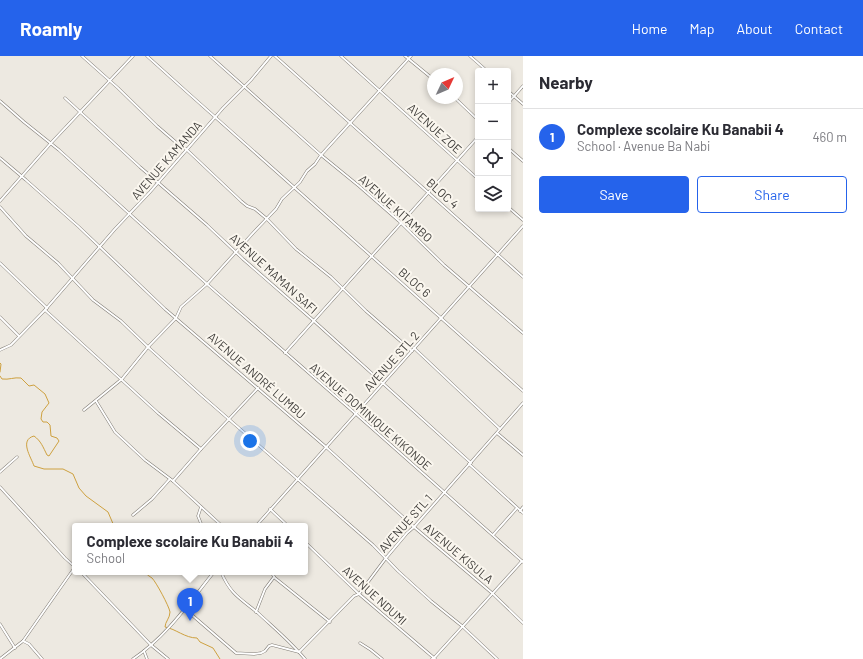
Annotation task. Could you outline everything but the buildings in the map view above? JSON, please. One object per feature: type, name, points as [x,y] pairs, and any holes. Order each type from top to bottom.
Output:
[{"type":"street","points":[[82,56],[118,88],[160,129],[186,149],[245,204],[255,209],[267,219],[296,249],[331,277],[366,311],[412,351]]},
{"type":"street","points":[[0,201],[80,112],[133,56]]},
{"type":"street","name":"BLOC 6","points":[[147,56],[523,392]]},
{"type":"street","name":"AVENUE KITAMBO","points":[[210,56],[321,155],[401,223],[444,265],[523,333]]},
{"type":"street","name":"AVENUE KAMANDA","points":[[129,214],[271,56]]},
{"type":"street","name":"BLOC 4","points":[[275,56],[351,122],[523,277]]},
{"type":"street","name":"AVENUE ZOE","points":[[341,56],[475,176]]},
{"type":"street","points":[[405,56],[427,74]]},
{"type":"street","points":[[84,410],[122,379],[148,347],[176,318],[181,307],[207,284],[267,219],[282,199],[300,182],[307,171],[315,164],[321,155],[411,56]]},
{"type":"street","points":[[470,56],[483,68]]},
{"type":"street","points":[[511,100],[523,86]]},
{"type":"street","points":[[511,94],[523,104]]},
{"type":"street","name":"AVENUE MAMAN SAFI","points":[[65,98],[158,183],[207,225],[235,252],[314,321],[523,513]]},
{"type":"street","name":"AVENUE DOMINIQUE KIKONDE","points":[[0,101],[51,144],[285,353],[445,492],[522,562]]},
{"type":"street","points":[[461,104],[475,117]]},
{"type":"street","points":[[285,353],[475,140]]},
{"type":"street","points":[[511,151],[523,161]]},
{"type":"street","name":"AVENUE ANDRÉ LUMBU","points":[[0,158],[22,176],[176,318],[326,446]]},
{"type":"street","points":[[0,207],[26,236],[73,278],[93,300],[121,321],[148,347],[373,545],[398,571],[425,596],[462,626],[496,659]]},
{"type":"street","points":[[511,210],[523,220]]},
{"type":"street","points":[[0,350],[11,345],[18,336],[46,309],[129,214]]},
{"type":"street","name":"AVENUE STL 2","points":[[258,523],[523,226]]},
{"type":"street","points":[[0,263],[93,355],[200,449]]},
{"type":"street","points":[[0,317],[18,336]]},
{"type":"street","points":[[414,348],[500,429]]},
{"type":"street","points":[[173,481],[200,449],[258,388]]},
{"type":"street","points":[[96,400],[115,432],[145,460],[173,481],[219,523]]},
{"type":"street","name":"AVENUE STL 1","points":[[299,652],[354,596],[359,594],[407,533],[414,527],[523,403]]},
{"type":"street","points":[[497,433],[523,455]]},
{"type":"street","name":"AVENUE KISULA","points":[[326,446],[414,527],[492,593],[523,623]]},
{"type":"street","points":[[0,472],[17,457]]},
{"type":"street","points":[[133,515],[152,499],[170,479]]},
{"type":"street","points":[[0,487],[72,564]]},
{"type":"street","points":[[201,506],[198,516],[201,523]]},
{"type":"street","points":[[520,511],[523,507]]},
{"type":"street","points":[[493,535],[518,508]]},
{"type":"street","points":[[270,509],[285,523]]},
{"type":"street","name":"AVENUE NDUMI","points":[[308,545],[359,594],[434,659]]},
{"type":"street","points":[[434,659],[462,626],[522,562]]},
{"type":"street","points":[[0,659],[23,641],[72,571]]},
{"type":"street","points":[[84,575],[151,645],[168,659]]},
{"type":"street","points":[[133,659],[165,633],[212,575]]},
{"type":"street","points":[[222,575],[233,593],[256,612],[305,659]]},
{"type":"street","points":[[256,612],[264,589],[274,577],[330,622]]},
{"type":"street","points":[[258,608],[261,617]]},
{"type":"street","points":[[185,609],[236,653],[261,653],[272,645],[299,652]]},
{"type":"street","points":[[0,624],[15,648]]},
{"type":"street","points":[[23,641],[29,644],[42,659]]},
{"type":"street","points":[[360,643],[382,659]]},
{"type":"street","points":[[144,651],[147,659]]},
{"type":"waterway","points":[[0,363],[0,372]]},
{"type":"waterway","points":[[0,376],[2,379],[21,378],[29,386],[34,385],[45,394],[49,403],[42,412],[41,419],[43,422],[47,422],[50,425],[51,436],[57,438],[59,441],[49,456],[47,455],[42,444],[34,436],[30,438],[27,441],[27,449],[34,466],[44,469],[63,469],[73,474],[79,488],[86,496],[108,512],[113,523]]},
{"type":"waterway","points":[[147,575],[152,578],[156,584],[169,609],[170,614],[165,627],[188,637],[197,638],[200,642],[213,648],[220,659]]},
{"type":"place","name":"Complexe scolaire Ku Banabii 4","points":[[190,621]]}]
